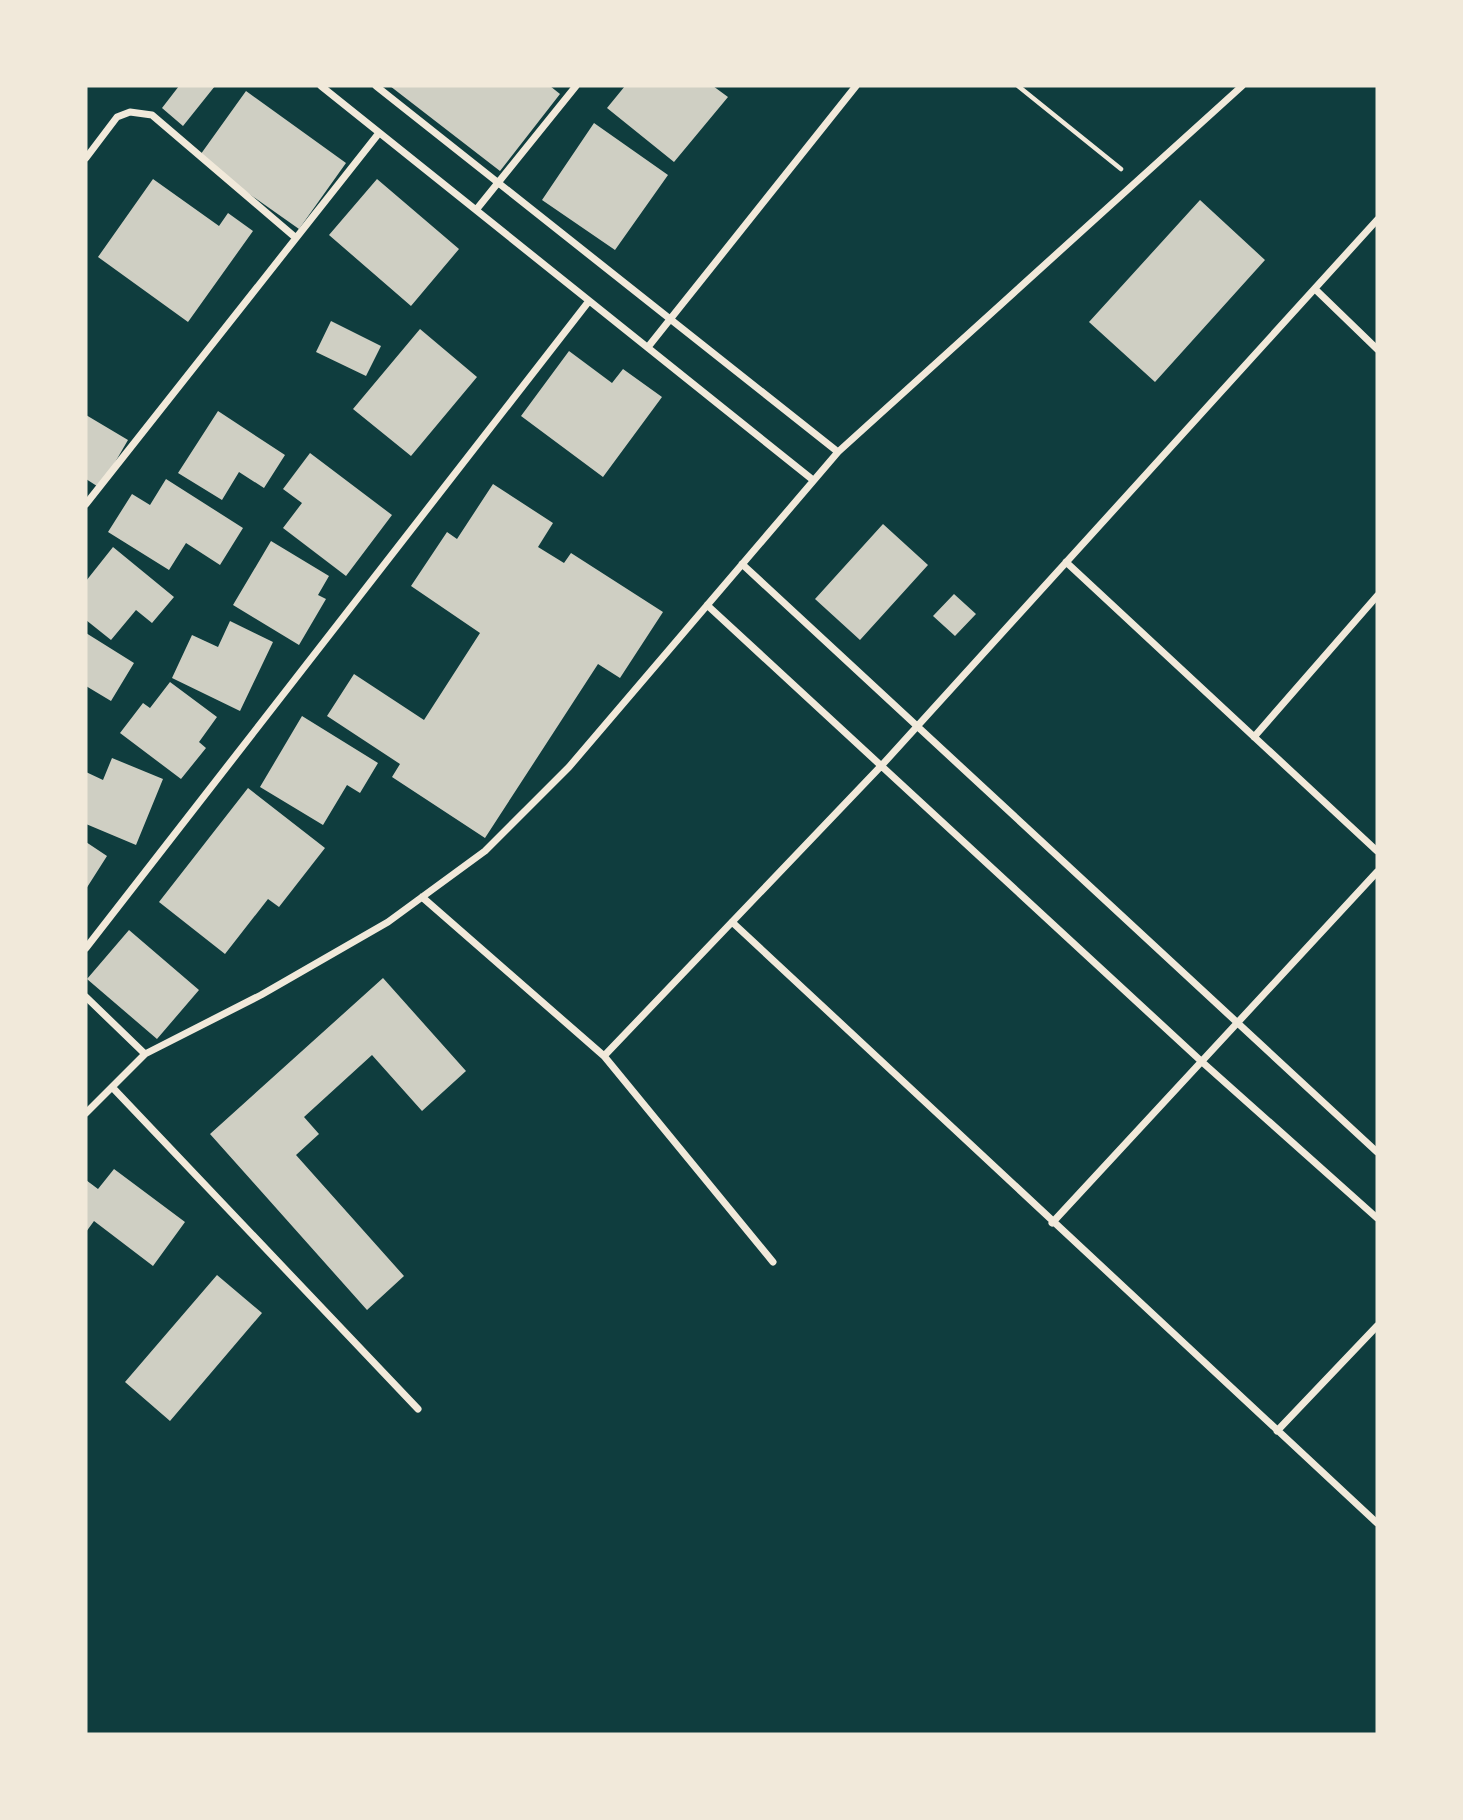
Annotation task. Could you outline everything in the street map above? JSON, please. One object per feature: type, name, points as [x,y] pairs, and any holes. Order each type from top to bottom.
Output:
[{"type":"street","points":[[321,86],[813,480]]},
{"type":"street","points":[[376,86],[838,452]]},
{"type":"street","points":[[476,210],[576,86]]},
{"type":"street","points":[[648,347],[856,86]]},
{"type":"street","points":[[86,1113],[145,1054],[261,995],[388,922],[485,851],[569,766],[838,452],[1242,86]]},
{"type":"street","points":[[86,158],[117,117],[130,112],[152,115],[296,238]]},
{"type":"street","points":[[87,498],[379,133]]},
{"type":"street","points":[[604,1056],[882,765],[1377,220]]},
{"type":"street","points":[[1315,289],[1377,349]]},
{"type":"street","points":[[86,948],[589,301]]},
{"type":"street","points":[[1066,562],[1377,852]]},
{"type":"street","points":[[742,564],[1377,1152]]},
{"type":"street","points":[[1254,737],[1377,596]]},
{"type":"street","points":[[707,606],[1201,1061],[1377,1218]]},
{"type":"street","points":[[1052,1223],[1377,872]]},
{"type":"street","points":[[422,897],[604,1056],[773,1262]]},
{"type":"street","points":[[732,922],[1377,1523]]},
{"type":"street","points":[[86,997],[145,1054]]},
{"type":"street","points":[[112,1087],[418,1409]]},
{"type":"street","points":[[1277,1431],[1377,1326]]},
{"type":"path","points":[[1018,86],[1136,181]]},
{"type":"building","points":[[179,86],[215,86],[183,126],[162,108]]},
{"type":"building","points":[[390,86],[550,86],[560,94],[500,171]]},
{"type":"building","points":[[625,86],[713,86],[728,97],[674,162],[607,108]]},
{"type":"building","points":[[246,91],[346,163],[299,229],[198,158]]},
{"type":"building","points":[[594,123],[668,175],[615,250],[542,200]]},
{"type":"building","points":[[153,179],[219,226],[228,213],[253,231],[188,322],[98,257]]},
{"type":"building","points":[[377,179],[459,249],[411,306],[329,235]]},
{"type":"building","points":[[1200,200],[1265,260],[1155,382],[1089,322]]},
{"type":"building","points":[[331,321],[381,346],[366,376],[316,352]]},
{"type":"building","points":[[420,329],[477,377],[411,456],[353,409]]},
{"type":"building","points":[[569,351],[612,383],[623,369],[662,397],[603,477],[521,416]]},
{"type":"building","points":[[218,411],[285,455],[264,488],[239,472],[222,500],[178,473]]},
{"type":"building","points":[[86,415],[128,440],[100,488],[86,479]]},
{"type":"building","points":[[310,453],[392,515],[346,576],[283,528],[302,503],[283,489]]},
{"type":"building","points":[[166,479],[243,528],[220,565],[186,543],[169,570],[108,532],[132,494],[150,505]]},
{"type":"building","points":[[493,484],[553,523],[538,547],[564,563],[571,553],[663,612],[620,678],[598,664],[485,838],[392,777],[400,764],[327,716],[354,674],[424,720],[480,633],[411,586],[447,532],[457,539]]},
{"type":"building","points":[[883,524],[928,565],[860,640],[815,599]]},
{"type":"building","points":[[271,541],[329,576],[318,595],[326,599],[299,645],[233,605]]},
{"type":"building","points":[[113,547],[174,597],[152,623],[136,610],[111,640],[86,620],[86,581]]},
{"type":"building","points":[[954,594],[976,614],[955,636],[933,616]]},
{"type":"building","points":[[230,621],[273,642],[240,711],[172,678],[192,635],[218,647]]},
{"type":"building","points":[[86,633],[134,663],[111,701],[86,686]]},
{"type":"building","points":[[170,682],[217,717],[199,742],[206,748],[181,779],[120,733],[143,703],[150,708]]},
{"type":"building","points":[[302,716],[378,763],[360,793],[347,785],[323,825],[260,787]]},
{"type":"building","points":[[112,758],[163,779],[136,845],[86,824],[86,772],[103,780]]},
{"type":"building","points":[[248,788],[325,848],[279,907],[268,899],[225,954],[159,902]]},
{"type":"building","points":[[86,842],[107,856],[86,889]]},
{"type":"building","points":[[129,930],[199,990],[157,1039],[87,979]]},
{"type":"building","points":[[383,978],[466,1071],[422,1111],[372,1055],[304,1117],[319,1134],[296,1155],[404,1276],[367,1310],[210,1134]]},
{"type":"building","points":[[114,1169],[185,1222],[153,1266],[94,1221],[86,1232],[86,1180],[98,1189]]},
{"type":"building","points":[[217,1275],[262,1313],[170,1421],[125,1382]]}]
